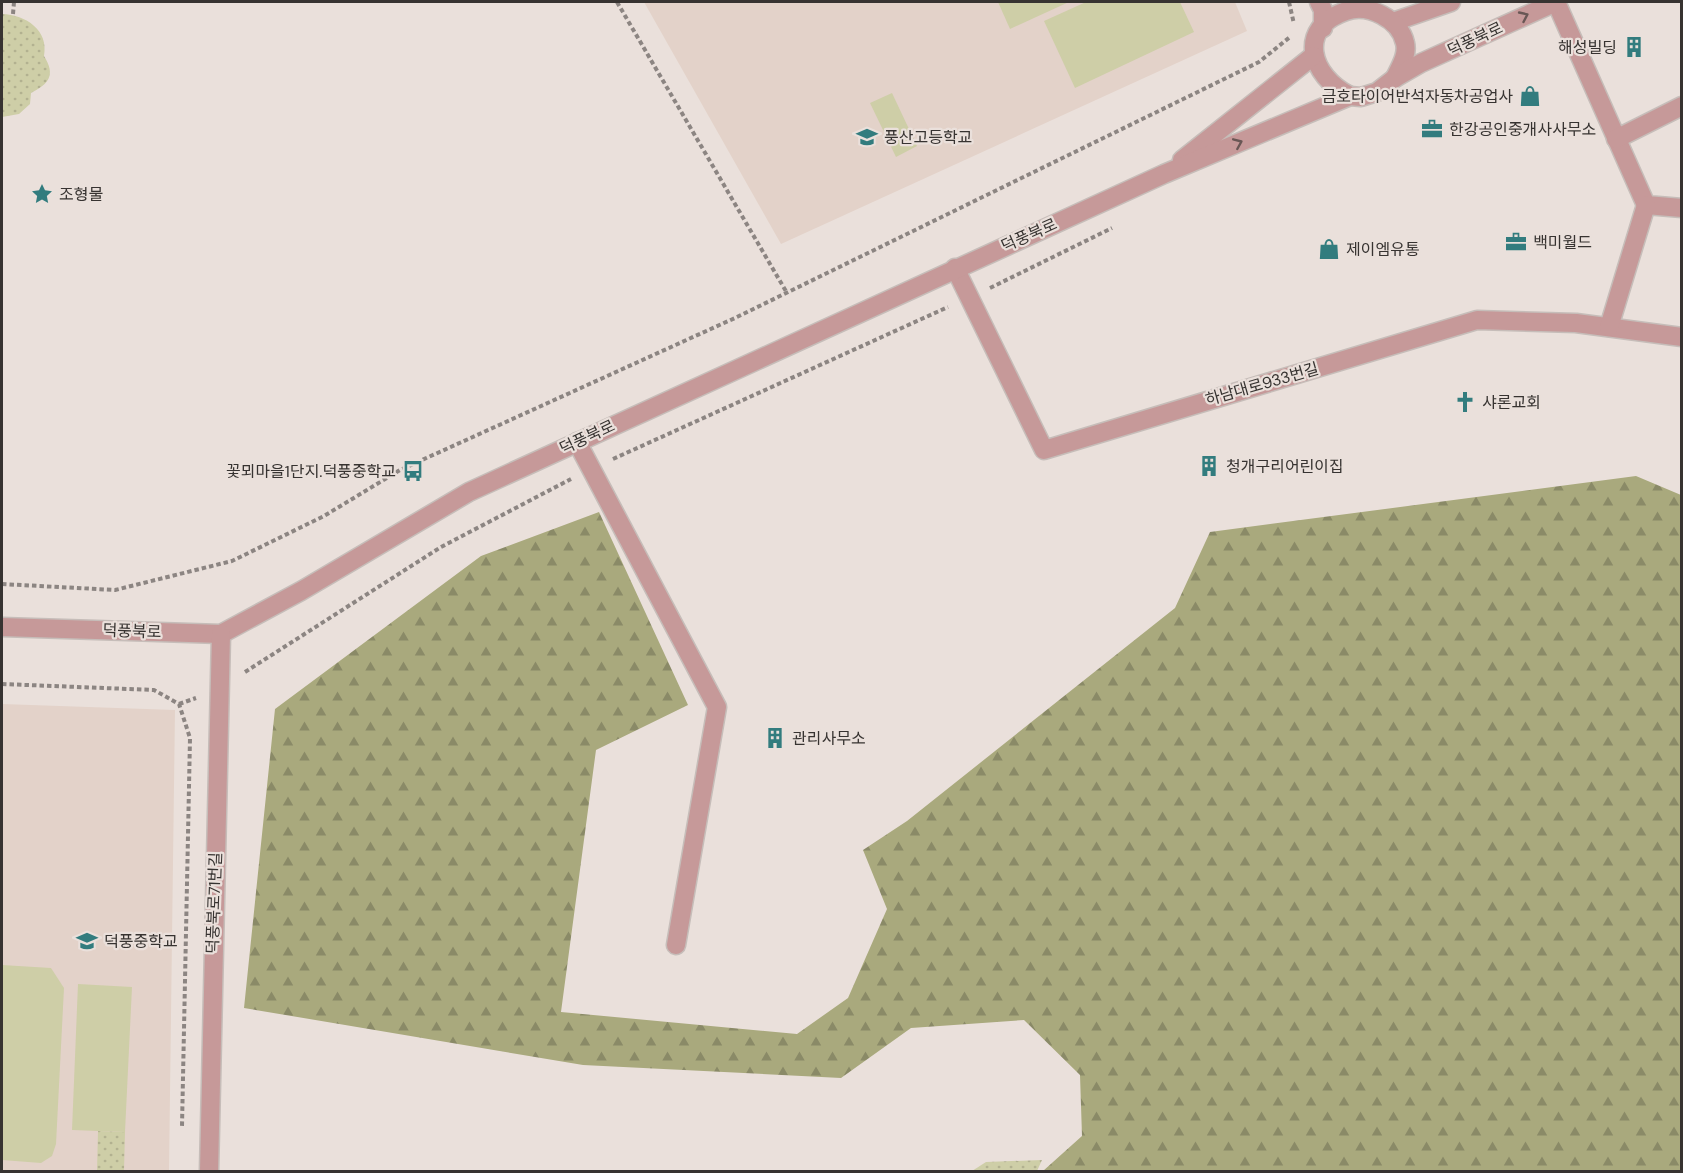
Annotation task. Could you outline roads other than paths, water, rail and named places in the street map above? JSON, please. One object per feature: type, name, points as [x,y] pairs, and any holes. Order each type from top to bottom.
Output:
[{"type":"street","points":[[1319,2],[1323,10],[1323,28]]},
{"type":"street","points":[[1393,22],[1451,2]]},
{"type":"street","points":[[1556,2],[1646,205],[1609,327]]},
{"type":"street","name":"덕풍북로","points":[[2,627],[221,634],[301,591],[469,492],[1164,174],[1350,96],[1361,97],[1377,92],[1395,78],[1556,2]]},
{"type":"street","points":[[1350,96],[1333,88],[1321,75],[1313,56],[1317,35],[1345,11],[1363,5],[1393,22],[1406,44],[1404,57],[1395,78]]},
{"type":"street","name":"덕풍북로","points":[[1164,174],[1313,56]]},
{"type":"street","points":[[1616,139],[1682,106]]},
{"type":"street","points":[[1646,205],[1682,208]]},
{"type":"street","name":"하남대로933번길","points":[[955,268],[1044,450],[1477,320],[1576,323],[1682,337]]},
{"type":"street","points":[[577,442],[717,707],[676,945]]},
{"type":"street","name":"덕풍북로71번길","points":[[208,1172],[221,634]]},
{"type":"place","name":"해성빌딩","points":[[1634,47]]},
{"type":"place","name":"금호타이어반석자동차공업사","points":[[1530,96]]},
{"type":"place","name":"한강공인중개사사무소","points":[[1432,129]]},
{"type":"place","name":"풍산고등학교","points":[[867,137]]},
{"type":"place","name":"조형물","points":[[42,194]]},
{"type":"place","name":"백미월드","points":[[1516,242]]},
{"type":"place","name":"제이엠유통","points":[[1329,249]]},
{"type":"place","name":"샤론교회","points":[[1465,402]]},
{"type":"place","name":"청개구리어린이집","points":[[1209,466]]},
{"type":"place","name":"꽃뫼마을1단지.덕풍중학교","points":[[413,471]]},
{"type":"place","name":"관리사무소","points":[[775,738]]},
{"type":"place","name":"덕풍중학교","points":[[87,941]]}]
